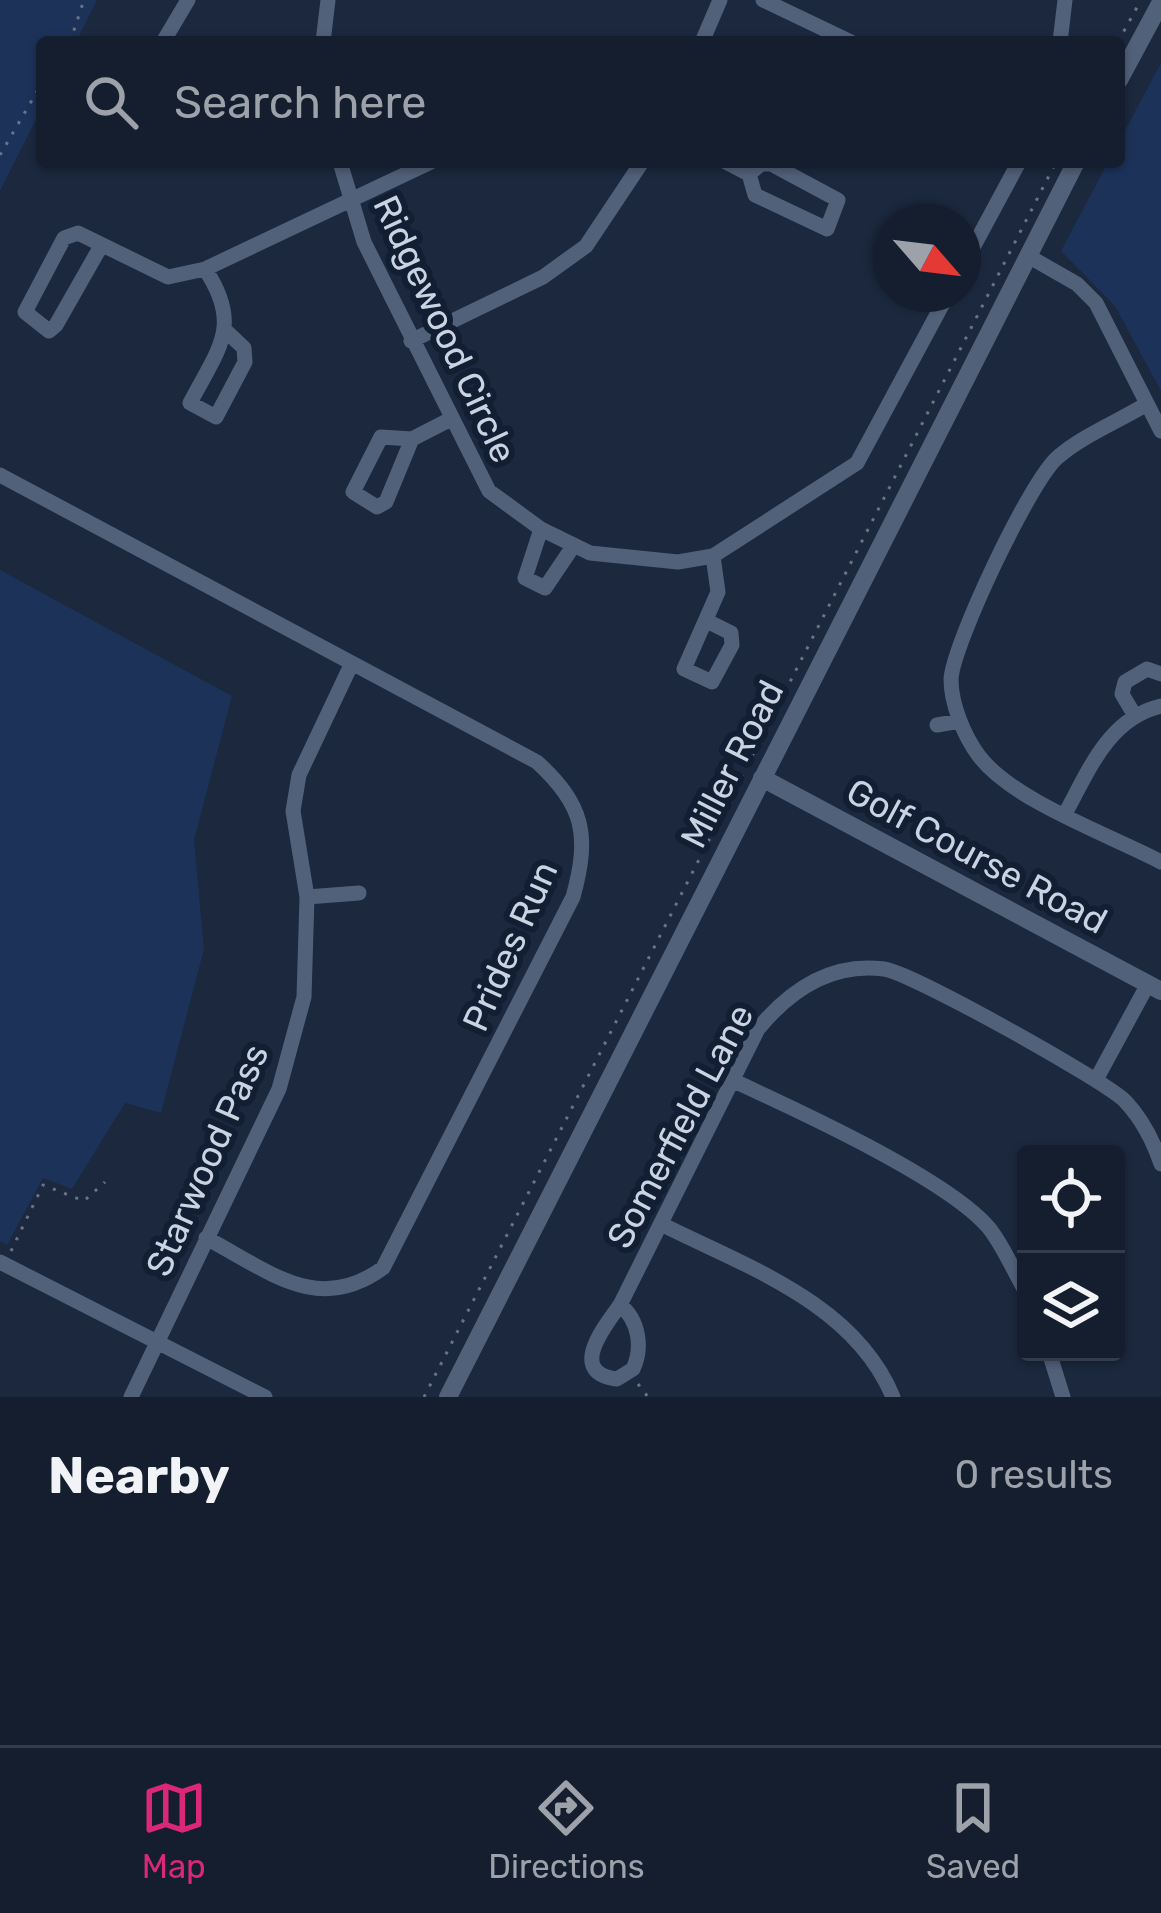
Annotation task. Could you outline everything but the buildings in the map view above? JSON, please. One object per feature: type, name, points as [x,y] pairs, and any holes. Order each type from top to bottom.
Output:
[{"type":"street","points":[[167,36],[188,0]]},
{"type":"street","points":[[705,36],[721,0]]},
{"type":"street","points":[[764,0],[839,36]]},
{"type":"street","points":[[1061,36],[1065,0]]},
{"type":"street","points":[[322,36],[323,2]]},
{"type":"street","points":[[1125,69],[1161,2]]},
{"type":"street","name":"Ridgewood Circle","points":[[342,168],[350,200],[411,341],[489,491],[541,530],[574,545],[636,560],[678,562],[713,556],[857,463],[938,312]]},
{"type":"street","points":[[101,246],[56,325],[49,331],[31,322],[25,312],[64,238],[78,233],[168,277],[205,269],[418,168]]},
{"type":"street","points":[[411,341],[543,277],[586,246],[638,168]]},
{"type":"street","points":[[737,168],[749,175],[755,195],[826,229],[840,206],[838,200],[778,168]]},
{"type":"street","points":[[749,175],[763,168]]},
{"type":"street","points":[[981,233],[1016,168]]},
{"type":"street","name":"Miller Road","points":[[448,1397],[1073,168]]},
{"type":"street","points":[[1028,256],[1077,284],[1096,303],[1161,431]]},
{"type":"street","points":[[205,269],[223,296],[227,332],[190,403],[215,416],[245,362],[244,348],[227,332]]},
{"type":"street","points":[[1145,405],[1057,457],[1037,484],[959,640],[951,680],[959,721],[979,757],[1008,783],[1161,862]]},
{"type":"street","points":[[412,439],[386,502],[377,507],[358,498],[353,492],[381,437],[412,439],[451,419]]},
{"type":"street","name":"Prides Run","points":[[0,475],[537,762],[562,784],[582,818],[582,866],[573,896],[382,1268],[355,1288],[325,1293],[206,1238]]},
{"type":"street","points":[[541,530],[525,565],[525,578],[536,585],[545,588],[554,582],[574,545]]},
{"type":"street","points":[[707,621],[718,592],[713,556]]},
{"type":"street","name":"Starwood Pass","points":[[131,1397],[279,1089],[304,998],[307,897],[293,811],[299,775],[352,663]]},
{"type":"street","points":[[1135,716],[1122,694],[1126,682],[1147,669],[1161,674]]},
{"type":"street","points":[[1066,812],[1111,736],[1135,716],[1161,706]]},
{"type":"street","points":[[937,725],[959,721]]},
{"type":"street","name":"Golf Course Road","points":[[762,778],[1154,988]]},
{"type":"street","points":[[307,897],[358,893]]},
{"type":"street","name":"Somerfield Lane","points":[[620,1305],[629,1312],[640,1343],[630,1372],[607,1378],[590,1360],[592,1343],[620,1305],[758,1029],[781,1001],[810,980],[887,968],[1097,1078],[1141,1120],[1160,1158]]},
{"type":"street","points":[[1097,1078],[1154,988]]},
{"type":"street","points":[[734,1081],[919,1175],[955,1199],[988,1228],[1017,1277]]},
{"type":"street","points":[[661,1224],[820,1307],[872,1354],[892,1397]]},
{"type":"street","points":[[3,1264],[265,1397]]},
{"type":"street","points":[[1052,1361],[1063,1397]]},
{"type":"path","points":[[72,36],[84,0]]},
{"type":"path","points":[[1121,36],[1141,0]]},
{"type":"path","points":[[0,155],[36,93]]},
{"type":"path","points":[[424,1397],[1053,168]]},
{"type":"path","points":[[3,1264],[40,1188],[49,1185],[84,1202],[105,1182]]},
{"type":"path","points":[[630,1372],[648,1397]]},
{"type":"shaded area","points":[[0,0],[97,0],[79,36],[36,36],[36,120],[0,191]]},
{"type":"shaded area","points":[[1161,63],[1161,391],[1115,306],[1061,251],[1105,168],[1125,168],[1125,131]]},
{"type":"shaded area","points":[[0,570],[232,696],[194,840],[204,949],[161,1113],[125,1103],[72,1189],[43,1178],[7,1245],[0,1241]]}]
